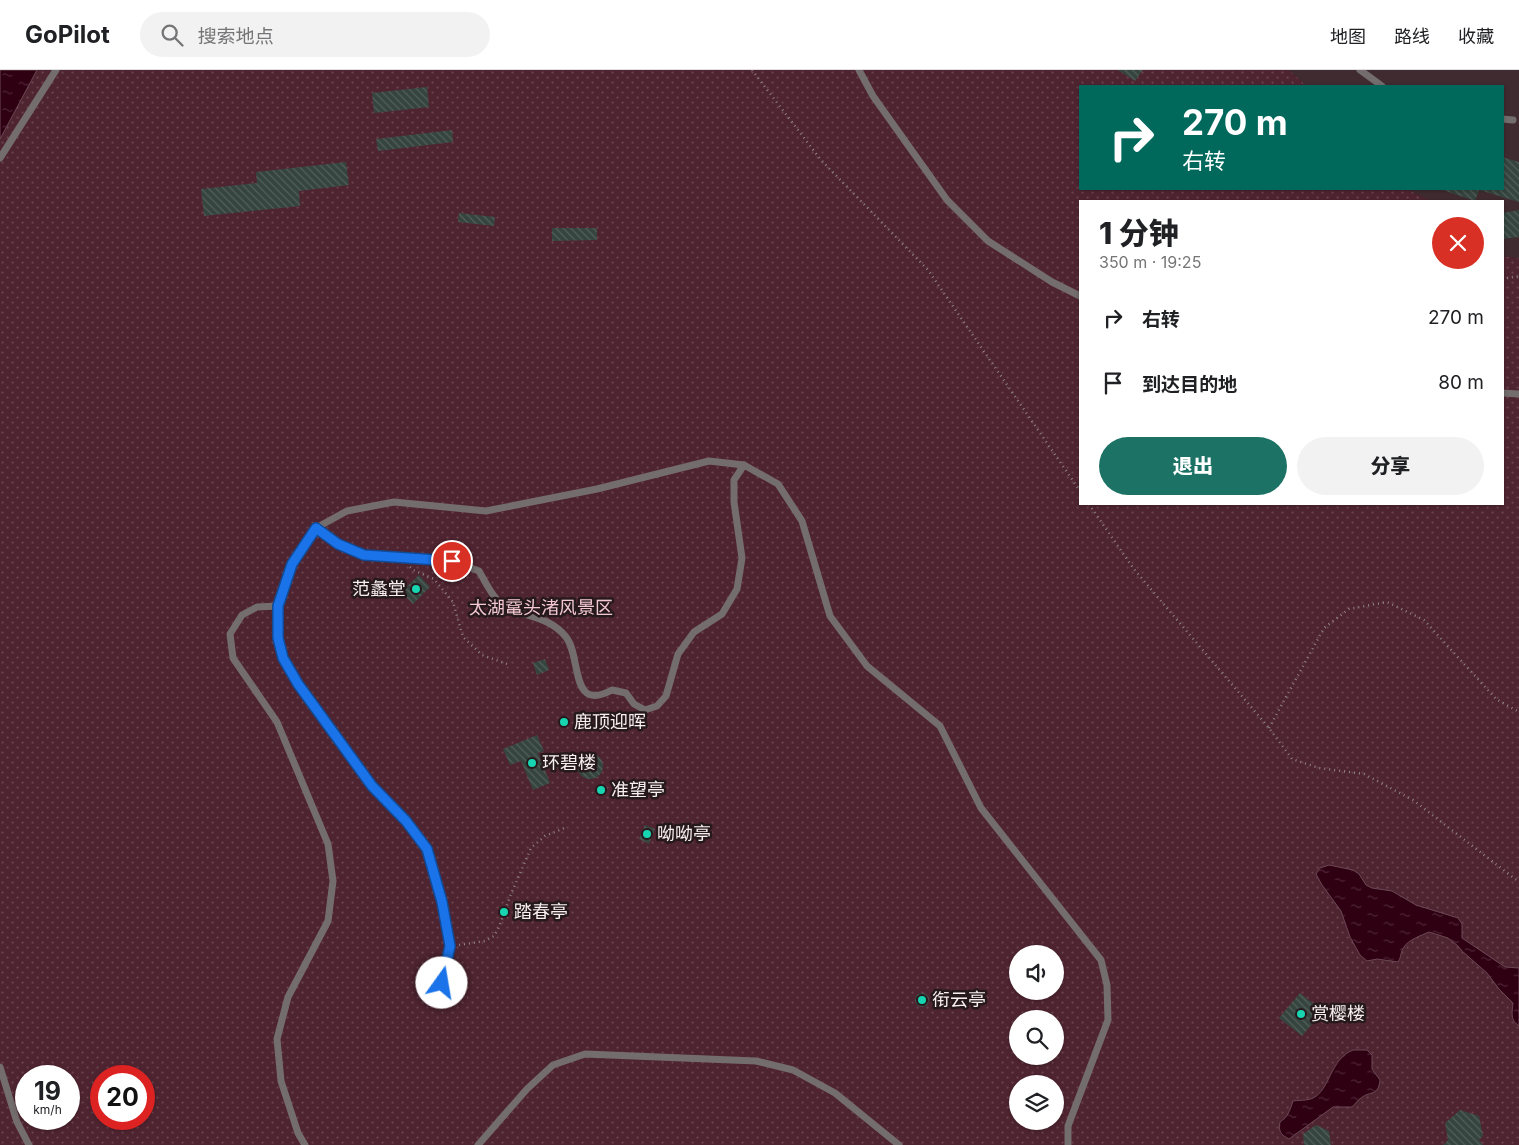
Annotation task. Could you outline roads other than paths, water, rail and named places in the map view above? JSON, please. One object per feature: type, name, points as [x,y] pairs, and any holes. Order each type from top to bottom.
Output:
[{"type":"lane","points":[[0,158],[56,70]]},
{"type":"lane","points":[[859,70],[873,96],[947,200],[988,241],[1052,282],[1079,296]]},
{"type":"lane","points":[[1360,70],[1381,85]]},
{"type":"lane","points":[[1504,120],[1513,120]]},
{"type":"lane","points":[[1504,393],[1519,394]]},
{"type":"lane","points":[[442,983],[450,946],[442,902],[427,849],[406,821],[372,786],[298,684],[283,658],[278,638],[278,606],[292,564],[316,528],[348,511],[394,502],[486,511],[597,488],[710,461],[744,465],[778,484],[802,521],[830,616],[867,666],[940,726],[981,808],[1101,960],[1108,985],[1108,1020],[1068,1126],[1068,1145]]},
{"type":"lane","points":[[316,528],[338,544],[364,555],[452,561],[479,571],[492,594],[510,610],[540,618],[558,628],[572,644],[580,688],[589,695],[601,696],[612,690],[626,693],[634,704],[645,710],[657,706],[666,696],[678,654],[694,632],[722,614],[737,589],[742,558],[734,502],[734,480],[744,465]]},
{"type":"lane","points":[[278,606],[257,607],[242,615],[230,634],[233,658],[277,722],[328,844],[333,881],[328,921],[288,997],[277,1039],[281,1081],[298,1133],[304,1145]]},
{"type":"lane","points":[[478,1145],[527,1089],[553,1065],[586,1054],[756,1061],[793,1070],[835,1093],[899,1145]]},
{"type":"lane","points":[[0,1067],[17,1122],[29,1145]]},
{"type":"water","points":[[0,70],[37,70],[0,139]]},
{"type":"water","points":[[1329,865],[1353,870],[1359,874],[1366,885],[1372,888],[1392,891],[1416,905],[1458,918],[1462,924],[1462,938],[1505,967],[1519,968],[1519,1026],[1513,1019],[1513,1003],[1487,973],[1448,938],[1429,932],[1406,944],[1398,962],[1377,959],[1367,961],[1360,955],[1350,937],[1341,911],[1316,874],[1320,868]]},
{"type":"water","points":[[1353,1050],[1367,1050],[1372,1055],[1372,1069],[1380,1080],[1378,1089],[1361,1098],[1352,1107],[1333,1107],[1289,1139],[1284,1136],[1279,1128],[1280,1122],[1287,1116],[1293,1101],[1311,1099],[1319,1094],[1339,1060]]},
{"type":"place","name":"范蠡堂","points":[[416,589]]},
{"type":"place","name":"鹿顶迎晖","points":[[564,722]]},
{"type":"place","name":"环碧楼","points":[[532,763]]},
{"type":"place","name":"准望亭","points":[[601,790]]},
{"type":"place","name":"呦呦亭","points":[[647,834]]},
{"type":"place","name":"踏春亭","points":[[504,912]]},
{"type":"place","name":"衔云亭","points":[[922,1000]]},
{"type":"place","name":"赏樱楼","points":[[1301,1014]]},
{"type":"park label","name":"太湖鼋头渚风景区","points":[[541,608]]}]
